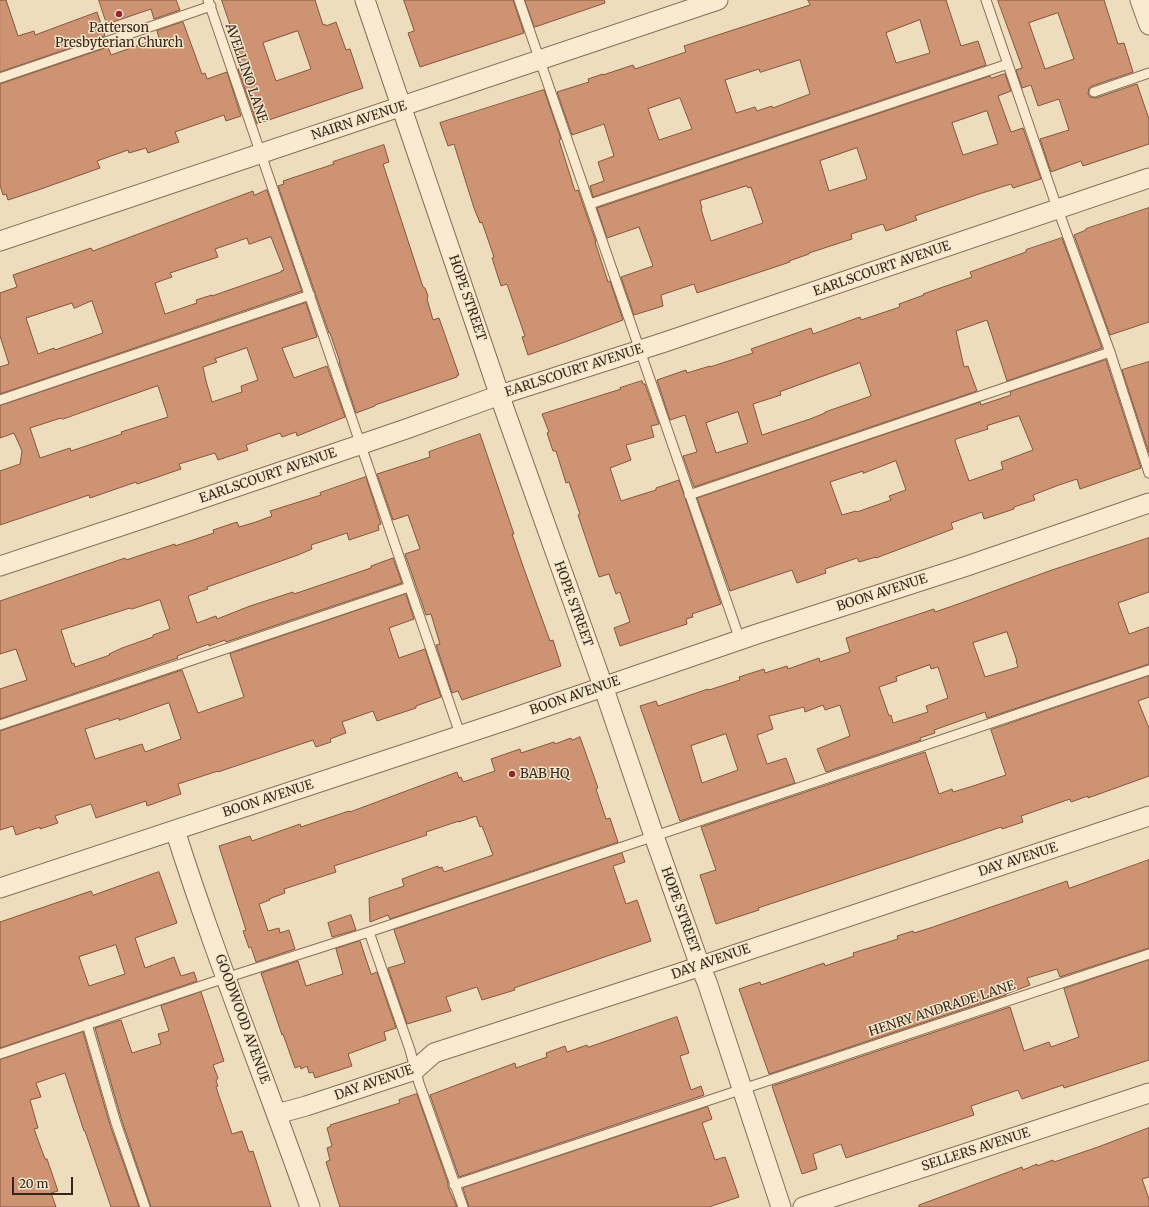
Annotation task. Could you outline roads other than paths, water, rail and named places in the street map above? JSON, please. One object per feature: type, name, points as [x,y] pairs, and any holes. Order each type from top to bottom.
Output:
[{"type":"street","name":"HOPE STREET","points":[[365,0],[500,395],[603,686],[654,836],[707,982],[781,1207]]},
{"type":"street","name":"NAIRN AVENUE","points":[[0,241],[718,0]]},
{"type":"street","points":[[1140,0],[1149,25]]},
{"type":"street","name":"EARLSCOURT AVENUE","points":[[0,566],[148,517],[500,395],[641,350],[1149,178]]},
{"type":"street","name":"BOON AVENUE","points":[[0,887],[312,785],[740,640],[967,566],[1149,503]]},
{"type":"street","name":"DAY AVENUE","points":[[277,1114],[415,1070],[434,1053],[1149,816]]},
{"type":"street","name":"GOODWOOD AVENUE","points":[[175,830],[226,978],[310,1207]]},
{"type":"street","name":"SELLERS AVENUE","points":[[803,1207],[1149,1093]]},
{"type":"lane","points":[[519,0],[740,640]]},
{"type":"lane","points":[[986,0],[1058,209],[1110,352],[1149,473]]},
{"type":"lane","points":[[0,78],[210,3]]},
{"type":"lane","name":"AVELLINO LANE","points":[[210,3],[260,154],[310,295],[460,734]]},
{"type":"lane","points":[[590,204],[1008,64]]},
{"type":"lane","points":[[1094,92],[1149,74]]},
{"type":"lane","points":[[0,400],[310,295]]},
{"type":"lane","points":[[689,495],[1110,352]]},
{"type":"lane","points":[[0,726],[409,587]]},
{"type":"lane","points":[[0,1054],[1149,670]]},
{"type":"lane","points":[[368,932],[410,1050],[415,1070],[462,1207]]},
{"type":"lane","name":"HENRY ANDRADE LANE","points":[[454,1185],[1149,954]]},
{"type":"lane","points":[[87,1024],[116,1124],[145,1207]]},
{"type":"place","name":"Patterson Presbyterian Church","points":[[119,14]]},
{"type":"place","name":"BAB HQ","points":[[512,774]]}]
